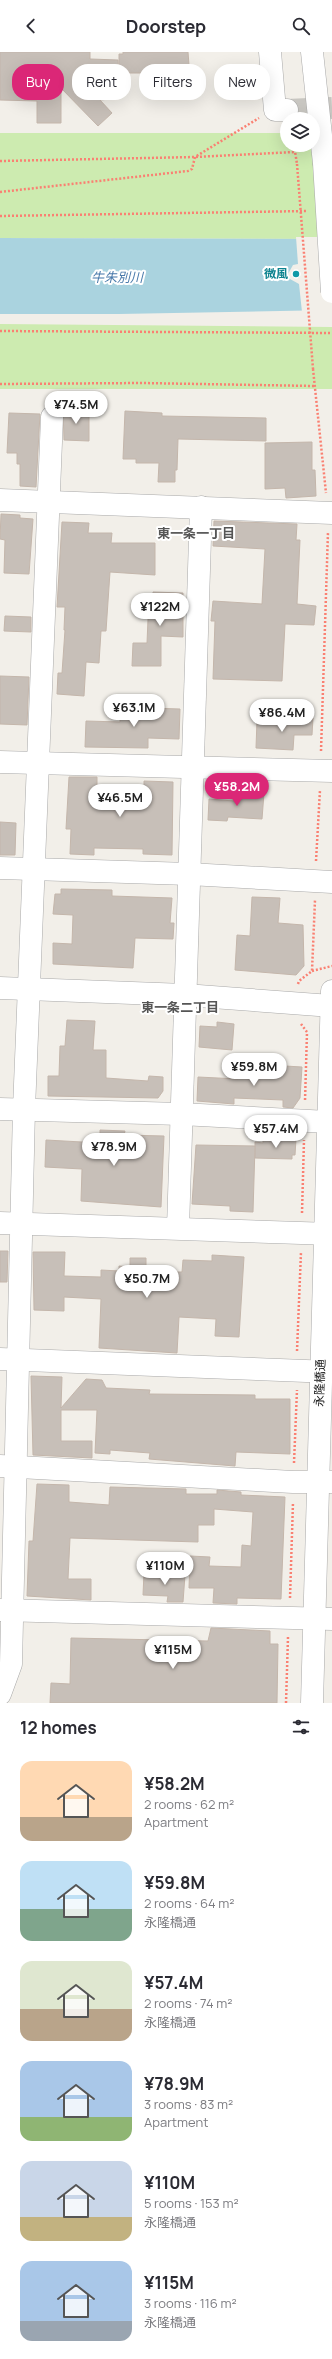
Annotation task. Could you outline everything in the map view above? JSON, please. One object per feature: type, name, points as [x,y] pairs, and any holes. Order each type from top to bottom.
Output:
[{"type":"street","points":[[270,52],[281,110]]},
{"type":"street","points":[[312,52],[324,163],[332,292]]},
{"type":"street","points":[[0,1694],[11,1664],[6,1610],[10,1359],[22,1224],[24,1109],[52,418]]},
{"type":"street","points":[[0,500],[332,513]]},
{"type":"street","points":[[178,1228],[201,507]]},
{"type":"street","points":[[0,762],[332,771]]},
{"type":"street","points":[[0,868],[189,874],[332,882]]},
{"type":"street","points":[[0,988],[332,1001]]},
{"type":"street","name":"永隆橋通","points":[[312,1703],[323,1619],[329,1234],[328,1122],[332,1001]]},
{"type":"street","points":[[0,1109],[181,1114],[328,1122]]},
{"type":"street","points":[[0,1223],[329,1234]]},
{"type":"street","points":[[10,1359],[326,1372]]},
{"type":"street","points":[[8,1467],[325,1482]]},
{"type":"street","points":[[6,1610],[323,1619]]},
{"type":"path","points":[[0,192],[188,171],[192,169],[195,157],[281,110]]},
{"type":"path","points":[[0,161],[195,157],[295,152],[313,369]]},
{"type":"path","points":[[0,216],[309,211]]},
{"type":"path","points":[[0,331],[332,333]]},
{"type":"path","points":[[0,384],[142,383],[314,386]]},
{"type":"path","points":[[312,971],[332,966]]},
{"type":"path","points":[[286,1703],[289,1619]]},
{"type":"green space","points":[[0,133],[280,133],[280,152],[320,152],[320,133],[332,133],[332,239],[0,238]]},
{"type":"green space","points":[[0,324],[332,327],[332,389],[0,389]]},
{"type":"water","name":"牛朱別川","points":[[0,238],[332,239],[332,310],[119,314],[0,314]]},
{"type":"pier","points":[[296,237],[332,237],[332,312],[302,312],[299,284],[290,279],[288,274],[293,265],[298,264]]},
{"type":"building","points":[[0,52],[90,52],[90,59],[118,60],[118,64],[72,64],[72,99],[64,91],[64,64],[12,64],[12,100],[61,100],[61,123],[37,123],[37,101],[0,100]]},
{"type":"building","points":[[123,52],[188,52],[189,64],[139,64],[139,73],[131,73],[131,64],[119,64],[119,54],[123,54]]},
{"type":"building","points":[[73,100],[100,100],[112,113],[98,126]]},
{"type":"building","points":[[63,409],[89,410],[89,441],[64,440]]},
{"type":"building","points":[[125,411],[162,413],[162,416],[266,418],[266,441],[178,439],[175,482],[158,482],[159,463],[136,463],[136,459],[123,459]]},
{"type":"building","points":[[9,413],[40,414],[36,487],[20,486],[20,464],[17,464],[17,453],[7,453]]},
{"type":"building","points":[[312,442],[312,470],[315,470],[316,496],[286,498],[285,488],[265,489],[265,443]]},
{"type":"building","points":[[1,514],[20,515],[20,518],[33,519],[29,574],[4,573],[5,540],[0,539]]},
{"type":"building","points":[[214,521],[297,524],[296,540],[300,540],[297,604],[316,606],[314,625],[285,624],[282,681],[213,679],[215,621],[211,621],[213,601],[262,604],[265,549],[213,546]]},
{"type":"building","points":[[62,522],[89,523],[88,533],[112,533],[111,543],[155,543],[155,575],[110,572],[106,631],[101,631],[99,663],[86,662],[84,696],[57,694],[58,673],[62,673],[65,630],[65,607],[57,607]]},
{"type":"building","points":[[153,592],[183,593],[183,637],[161,636],[161,666],[132,666],[133,643],[147,643],[149,596],[153,596]]},
{"type":"building","points":[[5,616],[31,617],[31,632],[4,631]]},
{"type":"building","points":[[0,676],[29,677],[27,725],[0,724]]},
{"type":"building","points":[[120,707],[180,709],[179,739],[148,738],[148,748],[85,747],[86,721],[120,722]]},
{"type":"building","points":[[287,717],[313,718],[312,735],[294,735],[293,750],[256,748],[257,720],[287,722]]},
{"type":"building","points":[[69,777],[97,777],[97,792],[144,792],[144,781],[173,782],[172,855],[143,854],[143,849],[94,848],[94,855],[70,854],[71,829],[66,829]]},
{"type":"building","points":[[234,791],[264,793],[262,819],[228,817],[227,821],[208,820],[209,799],[234,801]]},
{"type":"building","points":[[0,822],[16,823],[15,855],[0,855]]},
{"type":"building","points":[[61,889],[112,890],[112,896],[172,898],[170,923],[174,923],[173,939],[135,938],[133,968],[53,964],[53,943],[72,944],[73,915],[53,914],[55,894],[61,894]]},
{"type":"building","points":[[252,897],[280,898],[278,923],[303,925],[304,966],[296,975],[235,970],[237,935],[250,936]]},
{"type":"building","points":[[67,1020],[95,1021],[93,1050],[106,1050],[106,1078],[148,1081],[149,1076],[163,1077],[163,1091],[158,1098],[48,1096],[48,1076],[59,1076],[60,1046],[65,1046]]},
{"type":"building","points":[[217,1022],[234,1024],[232,1050],[199,1047],[200,1026],[217,1027]]},
{"type":"building","points":[[285,1066],[302,1067],[300,1098],[293,1108],[283,1107],[283,1100],[234,1098],[234,1104],[197,1101],[198,1077],[238,1079],[239,1068],[285,1071]]},
{"type":"building","points":[[100,1130],[125,1131],[124,1135],[164,1136],[161,1207],[81,1201],[82,1169],[45,1167],[46,1140],[100,1143]]},
{"type":"building","points":[[263,1138],[296,1139],[295,1155],[292,1155],[292,1159],[255,1158],[255,1142],[263,1143]]},
{"type":"building","points":[[196,1145],[255,1146],[253,1212],[230,1211],[230,1206],[192,1204]]},
{"type":"building","points":[[0,1251],[8,1251],[7,1282],[0,1282]]},
{"type":"building","points":[[33,1252],[65,1252],[64,1276],[101,1277],[101,1270],[119,1271],[119,1266],[130,1267],[130,1258],[146,1258],[146,1272],[182,1272],[183,1260],[212,1261],[212,1255],[244,1257],[239,1337],[215,1336],[216,1319],[179,1317],[177,1353],[99,1348],[101,1299],[64,1297],[64,1311],[34,1310]]},
{"type":"building","points":[[31,1376],[62,1377],[61,1408],[86,1379],[102,1380],[106,1388],[150,1390],[149,1394],[255,1395],[255,1399],[290,1399],[290,1454],[236,1452],[235,1466],[149,1459],[150,1453],[110,1450],[110,1454],[95,1453],[97,1410],[61,1410],[61,1441],[92,1441],[92,1458],[33,1455]]},
{"type":"building","points":[[37,1484],[69,1485],[69,1502],[109,1505],[110,1487],[186,1489],[186,1494],[217,1494],[217,1490],[241,1492],[241,1495],[285,1497],[281,1599],[237,1598],[237,1604],[213,1603],[214,1588],[189,1588],[190,1556],[210,1557],[209,1566],[241,1567],[242,1545],[251,1546],[253,1512],[214,1509],[214,1525],[198,1525],[198,1542],[70,1538],[68,1579],[91,1579],[91,1600],[27,1596],[29,1541],[33,1541]]},
{"type":"building","points":[[144,1573],[185,1575],[183,1602],[167,1602],[168,1596],[143,1595]]},
{"type":"building","points":[[211,1628],[270,1631],[270,1644],[278,1644],[277,1703],[50,1703],[51,1683],[70,1684],[71,1638],[208,1641]]},
{"type":"tunnel","points":[[287,110],[332,108]]},
{"type":"place","name":"微風","points":[[296,274]]},
{"type":"district","name":"東一条一丁目","points":[[196,533]]},
{"type":"district","name":"東一条二丁目","points":[[180,1007]]}]
